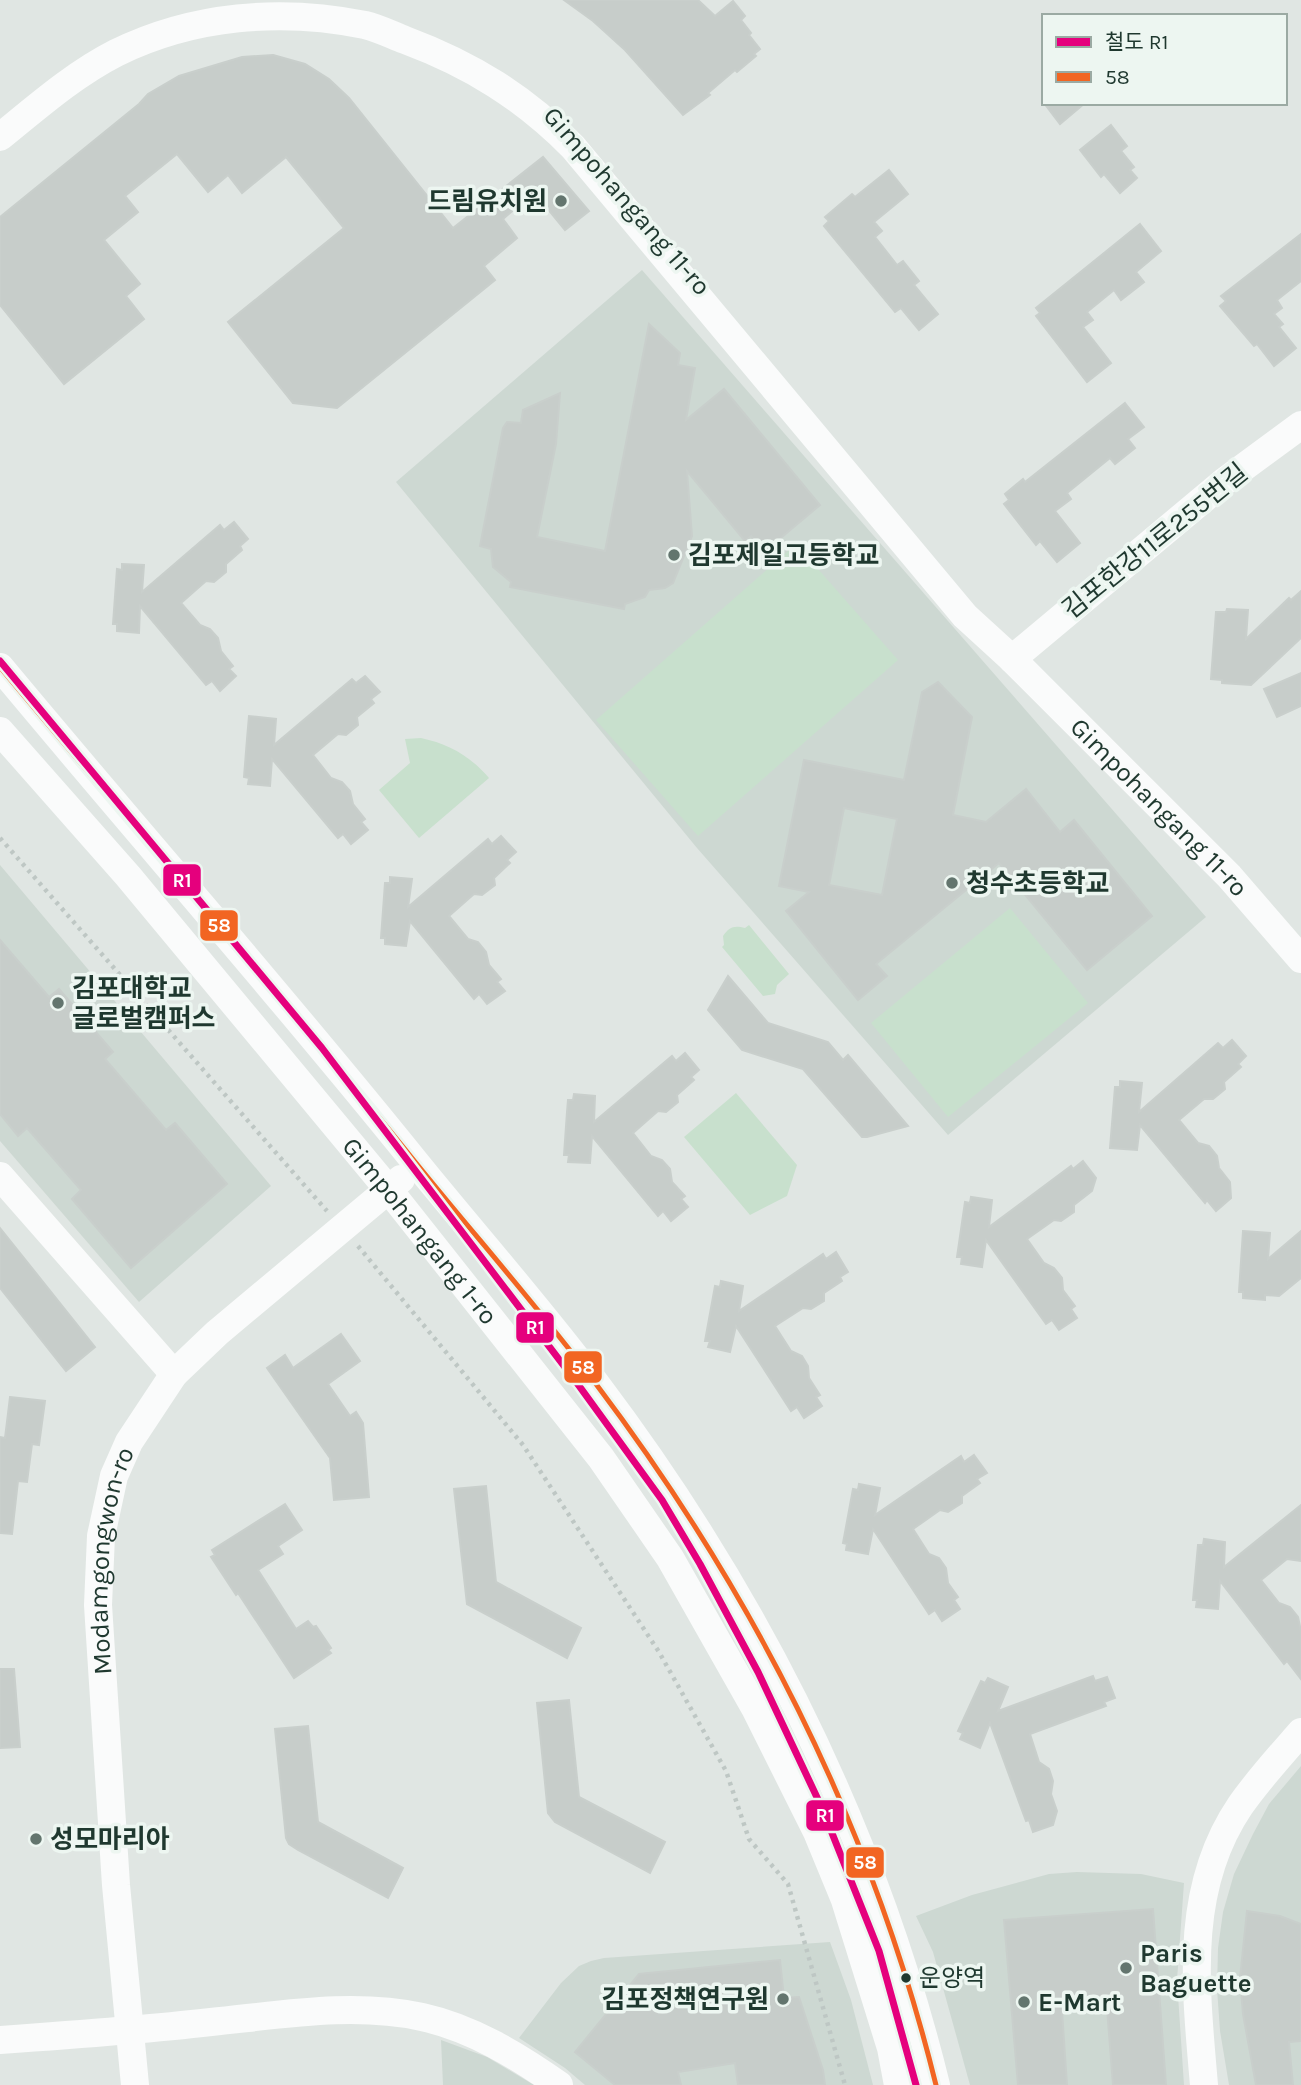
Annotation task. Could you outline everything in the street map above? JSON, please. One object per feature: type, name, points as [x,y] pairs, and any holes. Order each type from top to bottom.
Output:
[{"type":"street","name":"Gimpohangang 11-ro","points":[[0,122],[68,68],[114,42],[150,26],[220,8],[284,6],[372,17],[438,41],[504,75],[550,110],[583,143],[980,617],[1012,660]]},
{"type":"street","name":"Gimpohangang 11-ro","points":[[0,137],[80,72],[157,35],[222,19],[283,16],[366,26],[431,50],[499,84],[544,118],[573,147],[965,616],[1229,876],[1301,959]]},
{"type":"street","name":"김포한강11로255번길","points":[[1012,660],[1225,481],[1301,425]]},
{"type":"street","name":"Gimpohangang 1-ro","points":[[0,667],[350,1080],[532,1303],[612,1406],[710,1549],[771,1652],[860,1842],[916,2005],[936,2085]]},
{"type":"street","name":"Gimpohangang 1-ro","points":[[0,731],[128,876],[388,1189],[601,1458],[670,1558],[755,1708],[817,1832],[845,1900],[891,2048],[898,2085]]},
{"type":"street","name":"Modamgongwon-ro","points":[[135,2085],[98,1605],[103,1523],[114,1476],[129,1442],[174,1374],[217,1333],[418,1165]]},
{"type":"street","points":[[0,1176],[174,1374]]},
{"type":"street","points":[[1204,2085],[1196,1961],[1205,1883],[1212,1860],[1239,1808],[1260,1778],[1301,1732]]},
{"type":"street","points":[[0,2040],[129,2031],[313,2012],[386,2011],[424,2017],[459,2028],[502,2048],[559,2085]]},
{"type":"path","points":[[0,838],[342,1227],[523,1445],[659,1653],[726,1771],[749,1839],[788,1884],[845,2085]]},
{"type":"shaded area","points":[[642,270],[1206,917],[948,1135],[697,848],[396,482]]},
{"type":"shaded area","name":"김포대학교 글로벌캠퍼스","points":[[0,865],[271,1186],[139,1302],[0,1141]]},
{"type":"shaded area","points":[[1301,1766],[1301,2085],[1229,2085],[1220,2031],[1217,1989],[1218,1948],[1223,1912],[1234,1874],[1269,1804]]},
{"type":"shaded area","points":[[1049,1874],[1141,1874],[1184,1883],[1177,1980],[1184,2085],[970,2085],[933,1952],[916,1916],[972,1895]]},
{"type":"shaded area","points":[[830,1942],[851,2000],[873,2085],[585,2085],[565,2068],[519,2038],[561,1983],[579,1966],[591,1961]]},
{"type":"shaded area","points":[[441,2040],[487,2057],[534,2085],[443,2085]]},
{"type":"green space","points":[[796,544],[898,660],[698,836],[596,720]]},
{"type":"green space","points":[[421,738],[458,752],[489,778],[419,838],[379,790],[410,763],[405,739]]},
{"type":"green space","points":[[1010,908],[1088,1003],[948,1117],[871,1023]]},
{"type":"green space","points":[[749,925],[789,974],[777,985],[775,994],[763,996],[722,947],[723,936],[727,931]]},
{"type":"green space","points":[[736,1093],[797,1165],[787,1196],[750,1215],[684,1137]]},
{"type":"building","points":[[564,0],[698,0],[715,16],[733,1],[745,16],[741,20],[760,49],[754,54],[756,56],[737,72],[735,70],[708,93],[710,95],[683,115],[625,50],[593,21]]},
{"type":"building","points":[[273,55],[305,64],[329,79],[349,98],[453,228],[543,157],[589,211],[565,230],[534,192],[503,219],[517,238],[484,266],[495,280],[337,408],[293,403],[228,322],[344,228],[286,157],[242,193],[228,175],[208,192],[177,154],[125,196],[138,212],[104,240],[140,284],[126,296],[144,319],[64,384],[0,305],[0,217],[148,94],[179,76],[242,57]]},
{"type":"building","points":[[1046,105],[1083,105],[1060,124]]},
{"type":"building","points":[[1111,125],[1127,146],[1121,151],[1134,167],[1130,170],[1137,178],[1120,193],[1104,174],[1101,177],[1080,150]]},
{"type":"building","points":[[889,170],[908,194],[874,222],[882,231],[875,237],[897,265],[903,261],[919,281],[914,285],[938,314],[919,330],[901,308],[895,312],[824,226],[829,221],[825,217],[852,194],[855,197]]},
{"type":"building","points":[[1140,224],[1161,251],[1136,272],[1144,282],[1121,300],[1114,290],[1087,312],[1093,320],[1083,327],[1111,363],[1087,382],[1036,316],[1040,313],[1036,308]]},
{"type":"building","points":[[1301,234],[1301,281],[1277,300],[1282,308],[1274,314],[1283,324],[1279,327],[1296,348],[1274,366],[1220,306],[1226,301],[1221,296]]},
{"type":"building","points":[[649,324],[680,353],[678,365],[695,368],[686,420],[724,389],[820,505],[764,552],[751,536],[745,541],[687,471],[692,536],[673,583],[665,588],[649,590],[645,597],[625,604],[624,609],[510,587],[511,582],[493,567],[491,549],[480,546],[503,428],[507,422],[521,423],[523,410],[560,393],[556,444],[537,537],[605,551]]},
{"type":"building","points":[[1125,403],[1144,427],[1128,439],[1135,448],[1115,464],[1110,458],[1067,493],[1071,499],[1055,511],[1080,543],[1057,562],[1040,541],[1036,545],[1004,504],[1009,500],[1005,494],[1023,479],[1025,482]]},
{"type":"building","points":[[234,522],[248,539],[240,546],[242,550],[226,564],[226,572],[214,582],[206,581],[181,603],[200,625],[210,629],[218,638],[221,651],[233,666],[229,669],[236,676],[220,691],[212,681],[206,685],[140,606],[139,633],[117,631],[117,624],[113,624],[117,569],[122,570],[122,564],[144,565],[142,592],[220,525],[224,530]]},
{"type":"building","points":[[1301,591],[1301,638],[1251,685],[1222,683],[1222,680],[1211,679],[1216,612],[1226,612],[1227,609],[1248,610],[1246,639],[1289,598],[1291,600]]},
{"type":"building","points":[[1301,673],[1301,706],[1277,717],[1264,689]]},
{"type":"building","points":[[365,676],[380,692],[371,699],[374,703],[357,717],[358,725],[346,735],[338,734],[313,755],[331,778],[342,782],[350,791],[353,804],[365,819],[361,822],[368,830],[351,844],[343,834],[338,838],[272,759],[270,786],[248,784],[249,778],[244,777],[247,739],[249,716],[276,719],[274,745],[352,679],[356,683]]},
{"type":"building","points":[[938,682],[972,717],[953,815],[986,822],[1026,789],[1060,832],[1074,820],[1152,916],[1087,970],[999,863],[876,964],[887,976],[858,1000],[786,911],[809,892],[779,886],[804,760],[904,780],[922,692]],"holes":[[[844,808],[897,819],[882,895],[829,885]]]},
{"type":"building","points":[[501,836],[516,852],[507,860],[510,863],[494,878],[495,885],[482,895],[474,894],[449,916],[468,939],[478,942],[486,952],[489,965],[501,979],[497,982],[505,991],[487,1004],[479,994],[474,999],[410,921],[406,946],[385,944],[385,938],[381,938],[385,883],[390,883],[390,877],[412,879],[408,907],[488,839],[492,844]]},
{"type":"building","points":[[0,940],[49,997],[59,989],[113,1052],[105,1059],[166,1130],[175,1123],[227,1184],[131,1268],[72,1199],[81,1190],[27,1128],[18,1136],[0,1114]]},
{"type":"building","points":[[728,976],[768,1023],[828,1042],[843,1060],[848,1055],[908,1126],[862,1137],[803,1069],[742,1050],[708,1010]]},
{"type":"building","points":[[1232,1040],[1246,1056],[1238,1064],[1241,1067],[1224,1082],[1225,1089],[1213,1099],[1204,1099],[1179,1120],[1198,1143],[1209,1146],[1217,1156],[1219,1168],[1230,1182],[1231,1198],[1216,1211],[1207,1200],[1205,1203],[1140,1125],[1137,1150],[1110,1148],[1115,1087],[1120,1087],[1120,1081],[1142,1083],[1139,1112],[1218,1043],[1223,1048]]},
{"type":"building","points":[[685,1053],[699,1070],[691,1077],[694,1080],[677,1095],[678,1102],[666,1112],[658,1111],[633,1133],[651,1156],[662,1160],[670,1169],[672,1182],[685,1196],[681,1199],[688,1207],[671,1221],[663,1211],[658,1216],[592,1136],[590,1163],[568,1162],[569,1155],[564,1155],[568,1100],[573,1100],[574,1094],[595,1096],[594,1122],[672,1056],[676,1061]]},
{"type":"building","points":[[1083,1161],[1096,1178],[1092,1191],[1074,1205],[1074,1212],[1061,1221],[1054,1220],[1027,1239],[1044,1263],[1054,1268],[1062,1278],[1063,1290],[1075,1306],[1071,1309],[1077,1318],[1059,1330],[1052,1320],[1046,1324],[986,1240],[982,1267],[961,1264],[962,1257],[957,1257],[965,1202],[970,1203],[971,1197],[992,1200],[989,1227],[1071,1166],[1073,1169]]},
{"type":"building","points":[[0,1228],[95,1347],[66,1371],[0,1288]]},
{"type":"building","points":[[1243,1231],[1270,1233],[1268,1259],[1301,1231],[1301,1278],[1279,1296],[1265,1295],[1265,1300],[1243,1298],[1243,1292],[1239,1292]]},
{"type":"building","points":[[836,1252],[848,1272],[840,1277],[842,1281],[824,1293],[824,1301],[811,1309],[803,1308],[775,1326],[791,1351],[802,1356],[808,1366],[809,1378],[820,1395],[816,1397],[822,1406],[804,1418],[797,1407],[791,1411],[736,1326],[730,1352],[708,1347],[710,1341],[705,1341],[715,1286],[720,1287],[721,1281],[743,1286],[739,1311],[823,1254],[826,1259]]},
{"type":"building","points":[[341,1334],[360,1361],[328,1384],[350,1416],[356,1412],[363,1423],[369,1497],[334,1500],[330,1458],[267,1368],[285,1355],[293,1368]]},
{"type":"building","points":[[10,1397],[45,1401],[39,1445],[32,1444],[27,1482],[18,1481],[12,1534],[0,1533],[0,1437],[5,1438]]},
{"type":"building","points":[[974,1455],[987,1473],[977,1479],[980,1483],[962,1496],[962,1503],[948,1512],[940,1510],[913,1529],[929,1554],[939,1558],[946,1568],[948,1583],[958,1597],[954,1600],[960,1609],[942,1621],[935,1610],[929,1614],[873,1529],[868,1554],[846,1550],[847,1544],[843,1543],[853,1489],[858,1490],[859,1484],[880,1488],[875,1515],[961,1456],[964,1462]]},
{"type":"building","points":[[486,1486],[496,1582],[581,1628],[567,1658],[467,1604],[454,1489]]},
{"type":"building","points":[[285,1504],[302,1530],[278,1546],[283,1554],[258,1570],[296,1629],[308,1621],[313,1627],[316,1626],[331,1648],[328,1650],[331,1653],[294,1678],[211,1557],[215,1555],[212,1550]]},
{"type":"building","points":[[1301,1505],[1301,1561],[1287,1559],[1261,1580],[1279,1603],[1290,1607],[1298,1617],[1301,1631],[1301,1679],[1287,1661],[1284,1664],[1220,1581],[1218,1609],[1196,1607],[1197,1600],[1193,1600],[1198,1545],[1203,1545],[1204,1539],[1225,1542],[1224,1567]]},
{"type":"building","points":[[0,1669],[14,1669],[20,1747],[0,1748]]},
{"type":"building","points":[[1093,1676],[1095,1681],[1107,1677],[1115,1698],[1104,1702],[1106,1706],[1030,1734],[1039,1762],[1049,1769],[1053,1781],[1051,1794],[1057,1811],[1053,1825],[1033,1832],[1029,1820],[1026,1821],[990,1723],[980,1748],[960,1739],[963,1733],[958,1731],[981,1681],[985,1683],[988,1678],[1008,1687],[998,1711]]},
{"type":"building","points":[[569,1700],[579,1797],[665,1842],[650,1873],[555,1822],[548,1813],[537,1703]]},
{"type":"building","points":[[308,1726],[318,1822],[403,1868],[388,1898],[298,1850],[289,1844],[286,1838],[275,1729]]},
{"type":"building","points":[[1153,1909],[1166,2085],[1113,2085],[1107,2008],[1062,2011],[1067,2085],[1018,2085],[1004,1920]]},
{"type":"building","points":[[1247,1911],[1280,1916],[1301,1924],[1301,2041],[1289,2042],[1293,2085],[1256,2085],[1243,2014],[1240,1978]]},
{"type":"building","points":[[780,1960],[784,1998],[799,1997],[823,2070],[825,2085],[738,2085],[735,2063],[678,2072],[681,2085],[615,2085],[575,2052],[639,1974]]},
{"type":"rail line","name":"R1","points":[[0,661],[322,1048],[577,1383],[662,1500],[758,1672],[822,1808],[879,1951],[916,2085]]},
{"type":"transit line","name":"58","points":[[0,667],[530,1300],[654,1464],[708,1547],[757,1631],[802,1717],[842,1805],[878,1896],[910,1989],[936,2085]]},
{"type":"place","name":"드림유치원","points":[[561,201]]},
{"type":"place","name":"김포제일고등학교","points":[[674,555]]},
{"type":"place","name":"청수초등학교","points":[[952,883]]},
{"type":"place","name":"김포대학교 글로벌캠퍼스","points":[[58,1003]]},
{"type":"place","name":"성모마리아","points":[[36,1839]]},
{"type":"place","name":"Paris Baguette","points":[[1126,1968]]},
{"type":"place","name":"운양역","points":[[906,1978]]},
{"type":"place","name":"김포정책연구원","points":[[783,1999]]},
{"type":"place","name":"E-Mart","points":[[1024,2002]]}]
